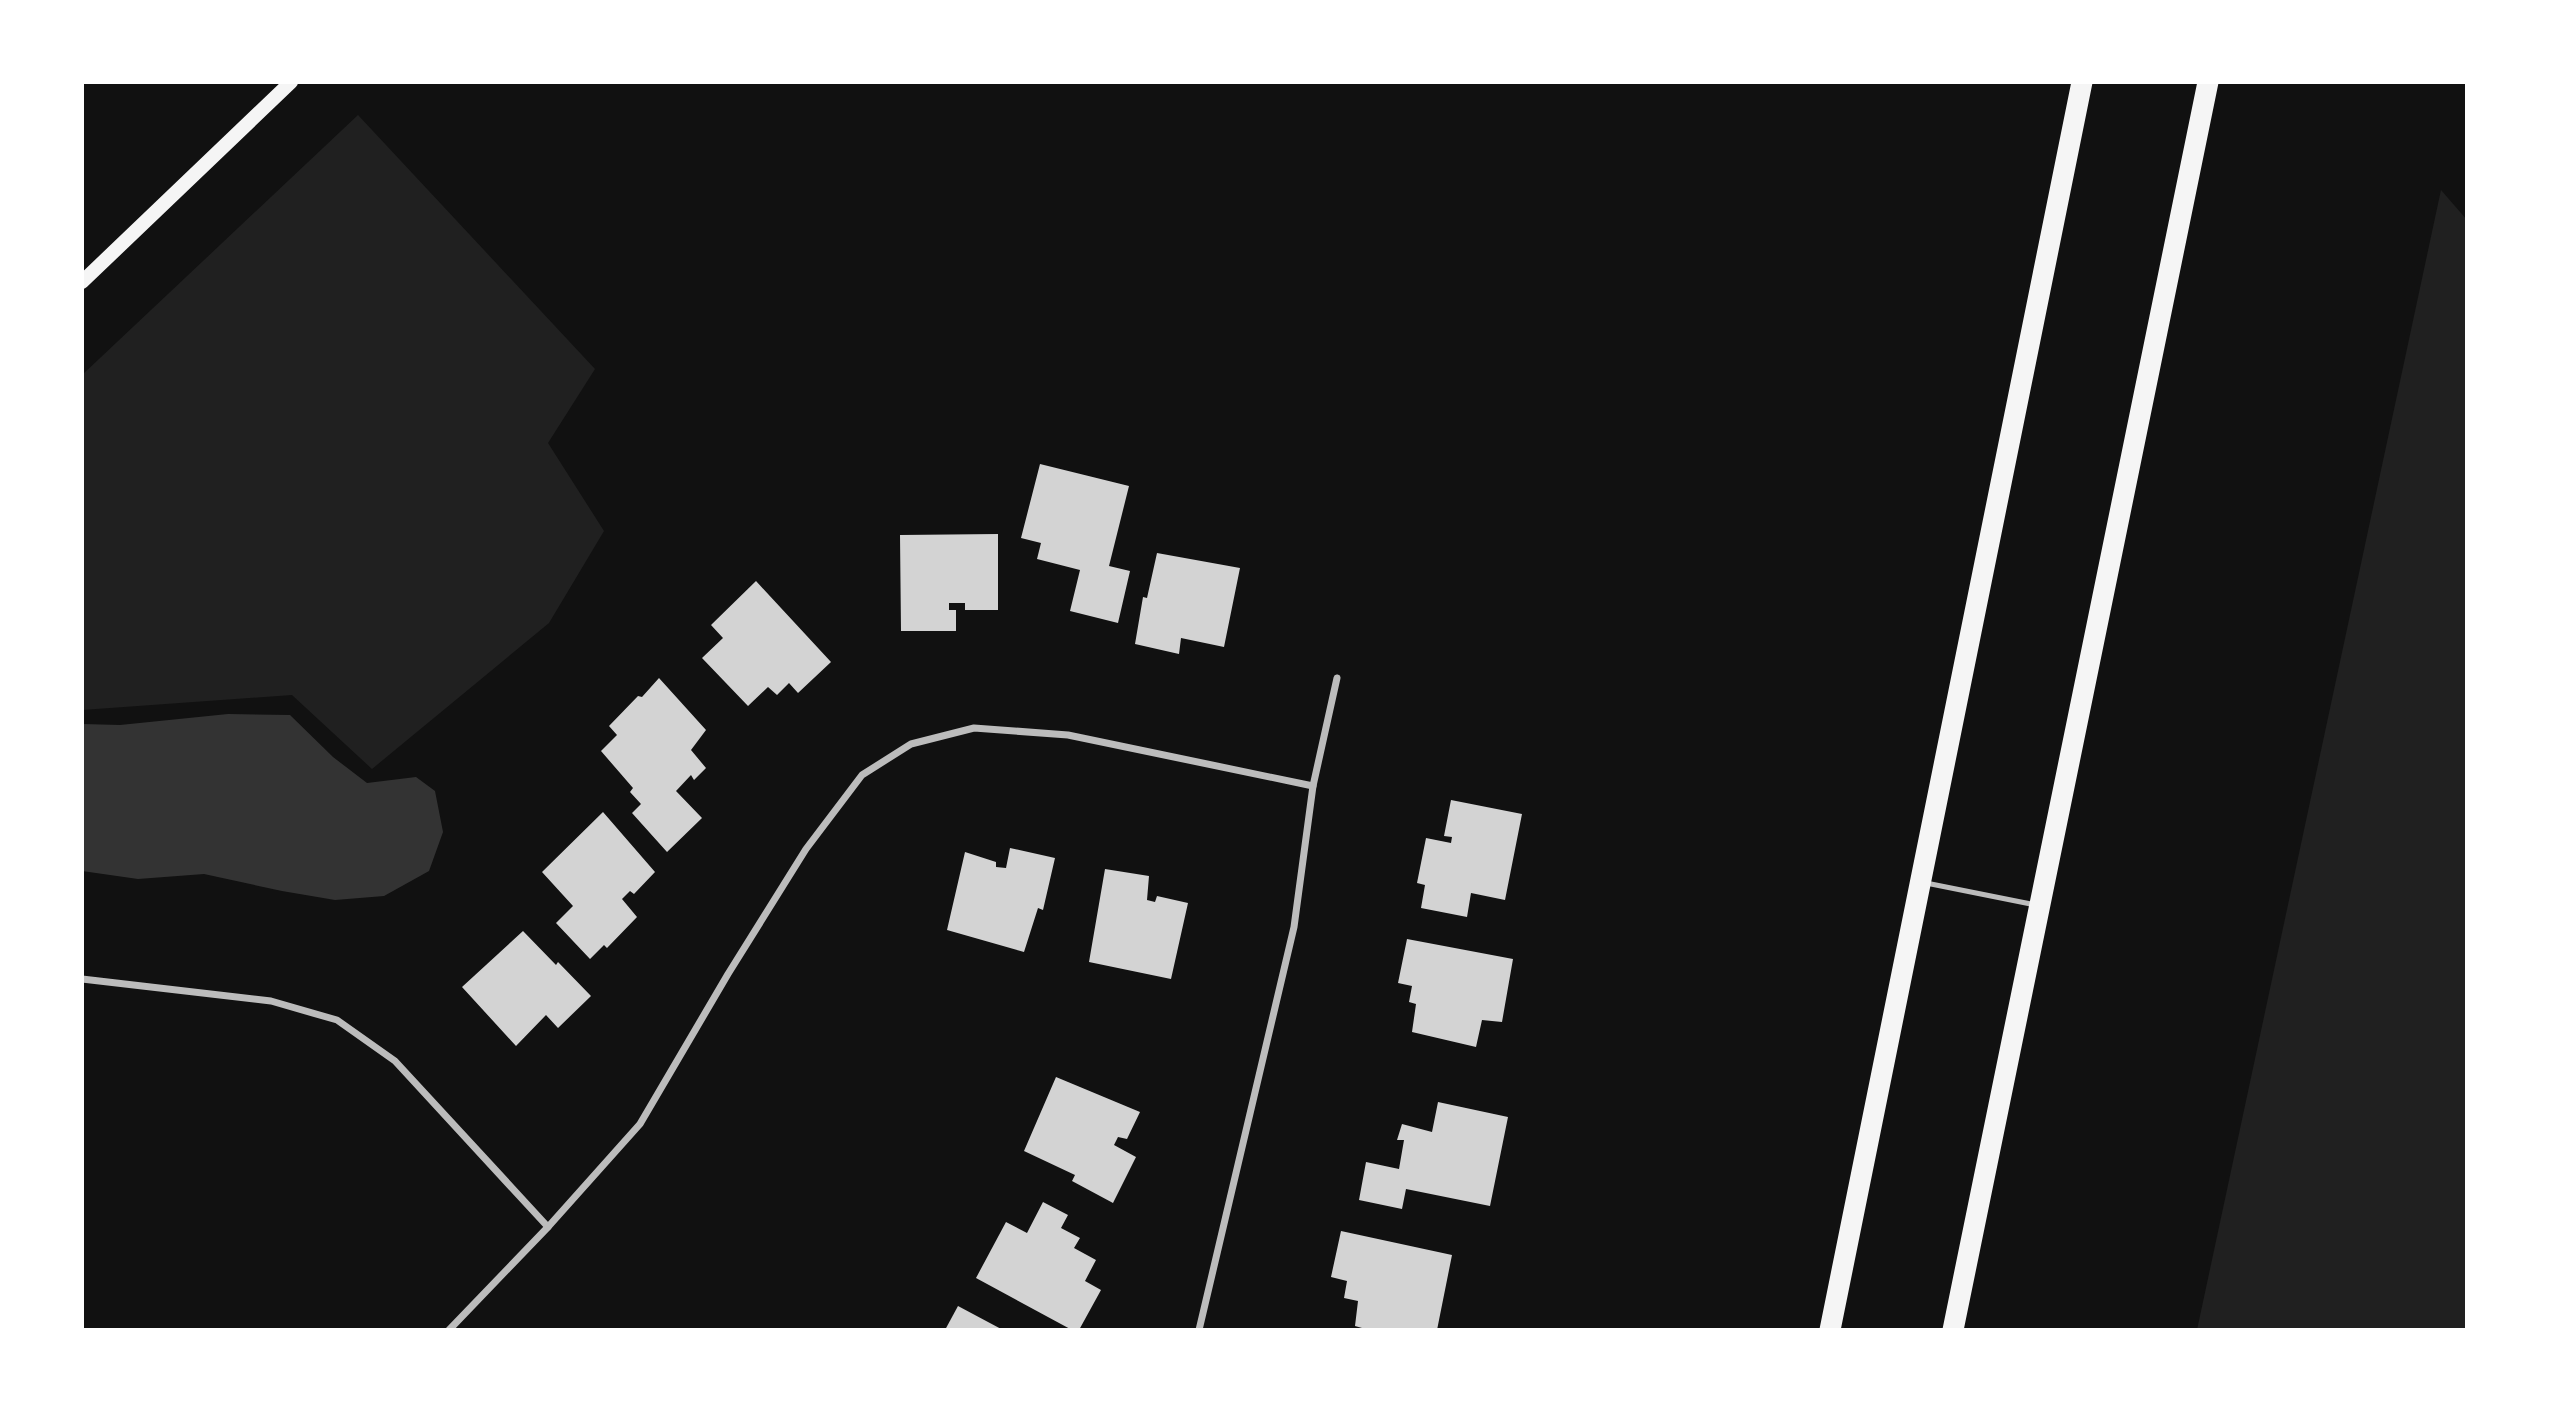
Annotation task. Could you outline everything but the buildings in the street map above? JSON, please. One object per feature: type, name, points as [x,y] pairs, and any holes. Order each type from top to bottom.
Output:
[{"type":"highway","points":[[1830,1330],[2082,82]]},
{"type":"highway","points":[[1953,1330],[2208,82]]},
{"type":"main road","points":[[82,282],[291,82]]},
{"type":"street","points":[[1199,1330],[1294,927],[1313,786],[1337,678]]},
{"type":"street","points":[[449,1330],[548,1227],[639,1124],[806,849],[862,775],[911,744],[974,728],[1068,735],[1313,786]]},
{"type":"street","points":[[82,979],[271,1001],[337,1020],[395,1062],[548,1227]]},
{"type":"lane","points":[[1921,883],[2039,906]]},
{"type":"shaded area","points":[[358,115],[595,369],[548,443],[604,531],[549,623],[372,769],[292,695],[82,710],[82,375]]},
{"type":"shaded area","points":[[2441,190],[2467,220],[2467,1330],[2197,1330]]},
{"type":"shaded area","points":[[228,714],[290,715],[333,757],[367,783],[416,777],[435,791],[443,832],[429,871],[384,896],[335,900],[204,874],[138,879],[82,871],[82,724],[120,725]]}]
